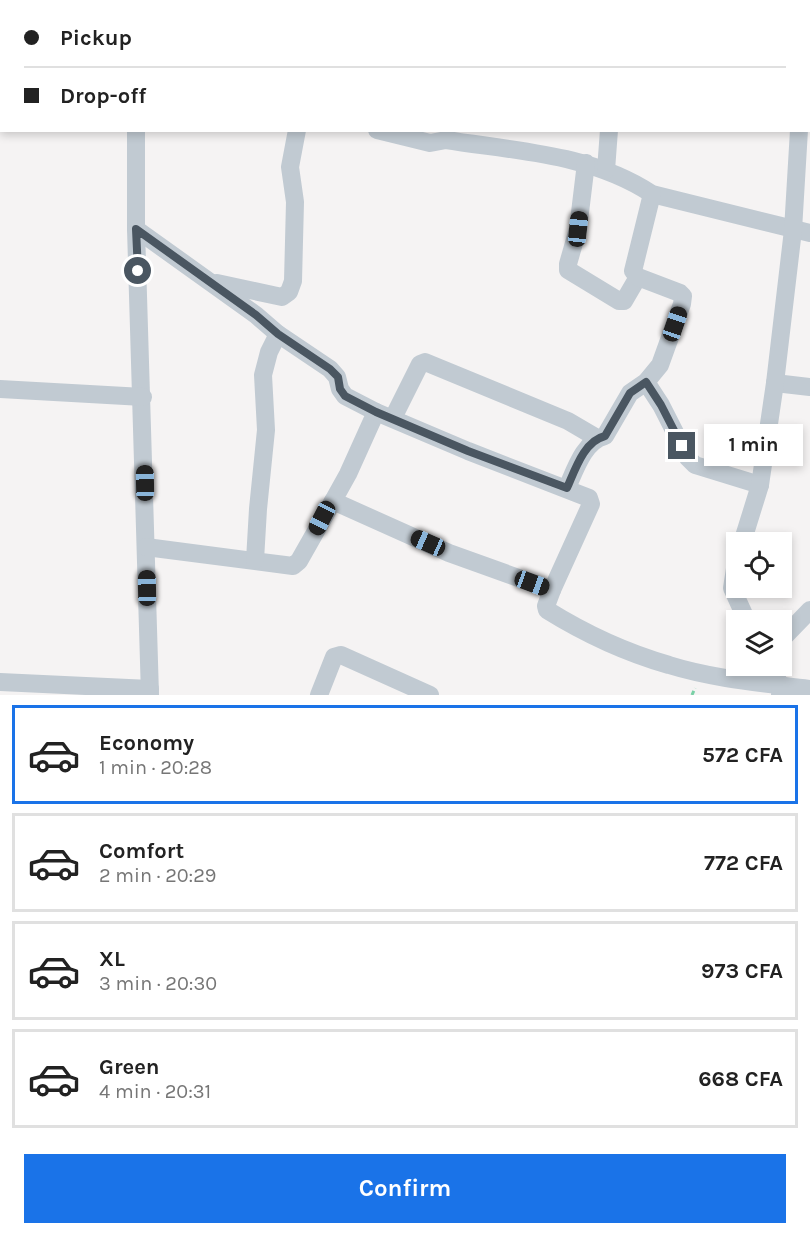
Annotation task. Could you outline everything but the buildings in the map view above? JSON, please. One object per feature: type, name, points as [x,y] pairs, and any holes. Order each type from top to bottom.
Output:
[{"type":"street","points":[[0,682],[150,692],[143,397],[136,229],[136,132]]},
{"type":"street","points":[[210,282],[282,297],[289,292],[293,281],[295,213],[290,167],[297,132]]},
{"type":"street","points":[[385,132],[430,143],[441,136],[446,140],[586,163],[632,181],[652,194],[802,232]]},
{"type":"street","points":[[606,170],[609,132]]},
{"type":"street","points":[[745,532],[760,485],[775,383],[802,232],[799,132]]},
{"type":"street","points":[[586,163],[578,229],[568,270],[619,301],[624,301],[638,277]]},
{"type":"street","points":[[567,488],[587,449],[597,438],[605,436],[630,393],[646,382],[660,365],[682,304],[683,296],[674,290],[638,277],[633,271],[652,194]]},
{"type":"street","points":[[136,229],[256,315],[278,334],[330,369],[338,377],[340,389],[345,396],[468,451],[589,498],[591,504],[552,590],[546,606],[547,610],[632,653],[669,666],[780,691],[809,690]]},
{"type":"street","points":[[255,560],[266,430],[263,375],[269,352],[278,334]]},
{"type":"street","points":[[147,547],[296,566],[384,415],[420,364],[425,362],[568,421],[597,438]]},
{"type":"street","points":[[646,382],[661,405],[688,458],[695,465],[760,485]]},
{"type":"street","points":[[775,383],[810,387]]},
{"type":"street","points":[[0,389],[143,397]]},
{"type":"street","points":[[333,501],[449,553],[552,590]]},
{"type":"street","points":[[792,629],[810,610]]},
{"type":"street","points":[[319,695],[334,657],[341,656],[430,695]]},
{"type":"street","points":[[774,676],[780,691]]},
{"type":"route","points":[[138,271],[136,229],[256,315],[278,334],[330,369],[338,377],[340,389],[345,396],[376,412],[468,451],[567,488],[587,449],[597,438],[605,436],[630,393],[646,382],[682,446]]}]
